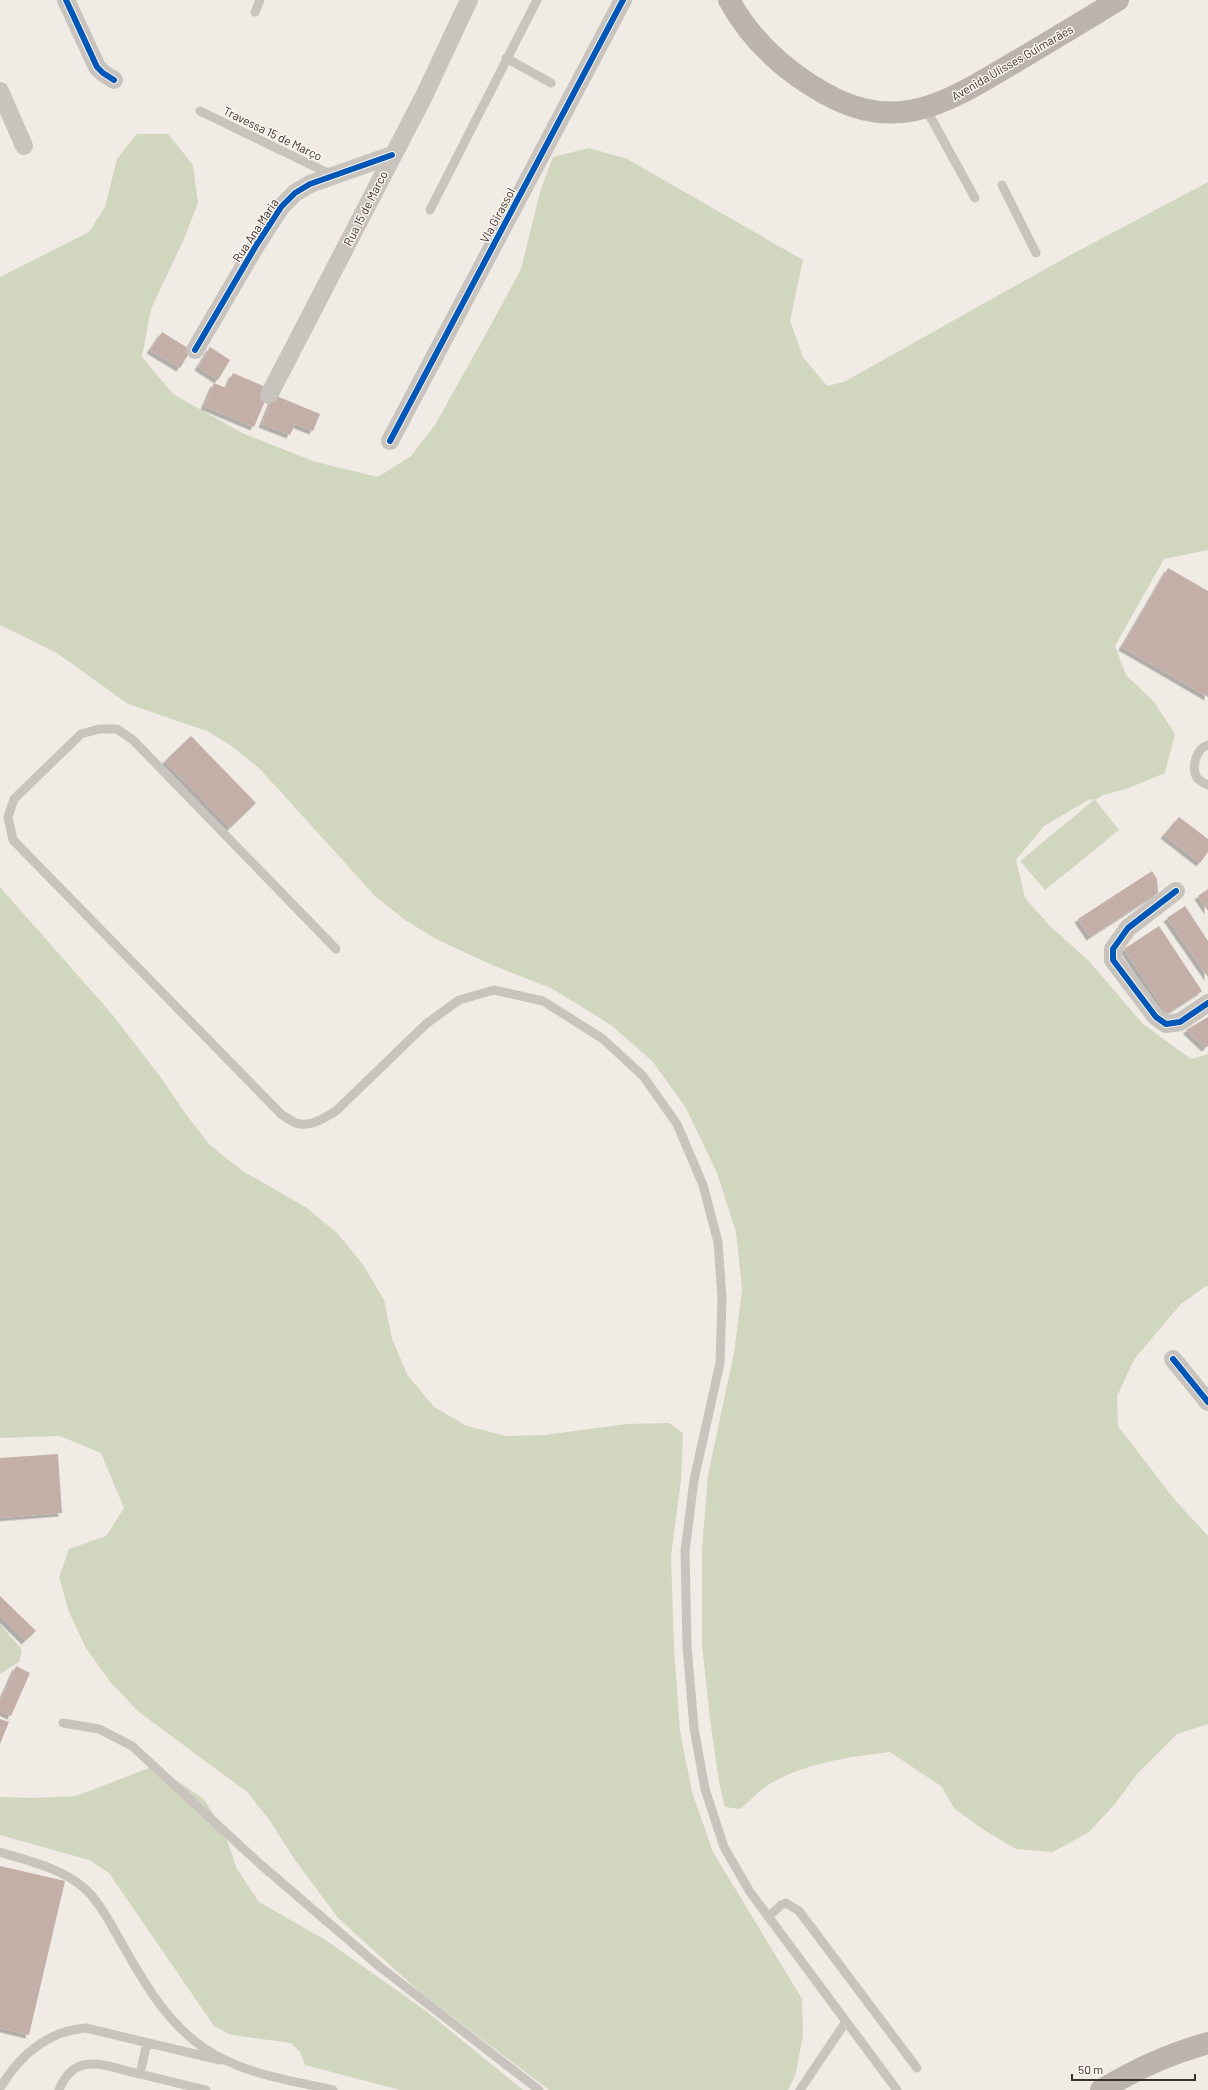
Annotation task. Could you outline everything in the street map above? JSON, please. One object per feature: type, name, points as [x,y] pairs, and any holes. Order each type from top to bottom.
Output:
[{"type":"main road","name":"Avenida Ulisses Guimarães","points":[[728,0],[750,34],[769,54],[795,75],[820,92],[847,105],[874,112],[901,112],[926,109],[964,93],[1118,0]]},
{"type":"main road","points":[[1101,2090],[1135,2070],[1176,2052],[1208,2043]]},
{"type":"street","points":[[66,0],[98,67],[114,80]]},
{"type":"street","name":"Rua 15 de Marco","points":[[270,395],[392,155],[424,96],[469,0]]},
{"type":"street","name":"VIa Girassol","points":[[390,441],[623,0]]},
{"type":"street","points":[[0,91],[24,146]]},
{"type":"street","name":"Rua Ana Maria","points":[[195,350],[257,244],[282,207],[295,193],[310,184],[392,155]]},
{"type":"street","points":[[1176,891],[1128,928],[1112,950],[1113,960],[1156,1018],[1166,1024],[1180,1022],[1208,1003]]},
{"type":"street","points":[[1173,1359],[1208,1402]]},
{"type":"lane","points":[[255,12],[260,0]]},
{"type":"lane","points":[[430,210],[506,58],[537,0]]},
{"type":"lane","points":[[506,58],[551,83]]},
{"type":"lane","points":[[926,109],[975,198]]},
{"type":"lane","name":"Travessa 15 de Março","points":[[200,111],[335,176]]},
{"type":"lane","points":[[1002,185],[1036,253]]},
{"type":"lane","points":[[336,949],[133,740],[117,730],[99,729],[81,734],[14,800],[8,817],[12,840],[282,1115],[297,1123],[308,1123],[326,1118],[337,1110],[426,1024],[459,1000],[494,990],[543,1001],[603,1039],[643,1076],[678,1124],[703,1185],[718,1242],[722,1298],[720,1363],[694,1480],[685,1551],[688,1646],[694,1728],[705,1789],[724,1847],[750,1892],[845,2023],[897,2090]]},
{"type":"lane","points":[[1208,745],[1204,746],[1198,754],[1194,764],[1194,773],[1198,780],[1208,785]]},
{"type":"lane","points":[[63,1723],[99,1729],[132,1746],[260,1864],[380,1967],[539,2090]]},
{"type":"lane","points":[[0,1852],[36,1863],[68,1876],[83,1887],[95,1899],[145,1985],[160,2006],[181,2028],[204,2048],[231,2063]]},
{"type":"lane","points":[[768,1917],[781,1905],[786,1903],[799,1911],[918,2068]]},
{"type":"lane","points":[[800,2090],[845,2023]]},
{"type":"lane","points":[[0,2088],[11,2070],[40,2042],[71,2029],[86,2028],[231,2063],[269,2075],[333,2090]]},
{"type":"lane","points":[[140,2074],[147,2043]]},
{"type":"lane","points":[[59,2090],[67,2074],[74,2068],[84,2064],[140,2074],[206,2090]]},
{"type":"green space","points":[[137,134],[168,134],[193,165],[198,203],[184,239],[151,309],[142,357],[173,394],[242,433],[316,462],[378,477],[411,456],[435,425],[492,323],[521,269],[540,192],[553,157],[589,148],[627,159],[803,260],[790,321],[803,357],[827,386],[844,382],[1065,258],[1208,182],[1208,550],[1164,559],[1115,646],[1126,675],[1154,702],[1175,734],[1165,773],[1126,789],[1103,795],[1095,800],[1119,830],[1045,890],[1020,861],[1094,800],[1090,799],[1044,826],[1016,860],[1025,898],[1050,926],[1088,960],[1143,1024],[1191,1059],[1208,1054],[1208,1287],[1206,1286],[1181,1304],[1135,1358],[1117,1396],[1118,1426],[1174,1499],[1208,1536],[1208,1724],[1177,1734],[1137,1774],[1115,1804],[1089,1832],[1053,1852],[1016,1849],[984,1830],[954,1808],[941,1786],[890,1752],[844,1758],[800,1770],[771,1783],[740,1809],[725,1807],[719,1782],[710,1719],[702,1644],[702,1549],[708,1475],[734,1353],[742,1289],[736,1232],[717,1173],[686,1108],[653,1062],[611,1025],[551,988],[492,965],[436,939],[405,920],[375,896],[259,768],[230,745],[207,731],[128,704],[57,653],[0,625],[0,277],[89,232],[105,207],[117,159]]},
{"type":"green space","points":[[0,887],[111,1013],[162,1079],[185,1113],[209,1144],[241,1170],[307,1208],[338,1234],[364,1266],[384,1300],[392,1339],[408,1376],[434,1407],[467,1426],[506,1436],[545,1435],[627,1424],[669,1423],[683,1433],[681,1480],[671,1556],[674,1647],[680,1731],[692,1792],[713,1852],[802,1999],[803,2036],[795,2076],[788,2090],[549,2090],[421,1993],[339,1919],[295,1860],[270,1821],[247,1792],[139,1712],[111,1683],[86,1648],[69,1612],[59,1577],[69,1549],[106,1536],[124,1508],[101,1453],[60,1436],[0,1438]]},
{"type":"green space","points":[[0,1624],[22,1650],[19,1662],[0,1674]]},
{"type":"green space","points":[[149,1768],[173,1778],[204,1799],[224,1832],[237,1869],[259,1902],[327,1941],[426,2011],[523,2090],[400,2090],[305,2065],[300,2052],[291,2043],[231,2035],[214,2026],[109,1873],[89,1860],[0,1835],[0,1797],[35,1798],[76,1796]]},
{"type":"building","points":[[162,332],[191,350],[180,368],[150,350]]},
{"type":"building","points":[[210,347],[230,360],[218,380],[198,367]]},
{"type":"building","points":[[233,373],[270,389],[254,427],[204,406],[214,383],[226,388]]},
{"type":"building","points":[[274,395],[320,414],[313,431],[295,424],[290,435],[262,424]]},
{"type":"building","points":[[1168,568],[1208,591],[1208,697],[1122,647]]},
{"type":"building","points":[[191,736],[256,803],[230,828],[165,761]]},
{"type":"building","points":[[1179,817],[1208,839],[1208,852],[1200,863],[1164,835]]},
{"type":"building","points":[[1152,871],[1157,879],[1158,893],[1090,937],[1078,919]]},
{"type":"building","points":[[1208,889],[1208,911],[1198,896]]},
{"type":"building","points":[[1185,906],[1208,941],[1208,977],[1167,918]]},
{"type":"building","points":[[1159,926],[1202,991],[1167,1014],[1124,949]]},
{"type":"building","points":[[1208,1017],[1208,1046],[1205,1048],[1186,1030]]},
{"type":"building","points":[[58,1454],[62,1513],[0,1518],[0,1458]]},
{"type":"building","points":[[0,1596],[36,1631],[25,1641],[0,1616]]},
{"type":"building","points":[[16,1666],[30,1673],[11,1716],[0,1711],[0,1702]]},
{"type":"building","points":[[0,1719],[9,1722],[0,1744]]},
{"type":"building","points":[[0,1866],[65,1881],[29,2035],[0,2028]]},
{"type":"cycle path","points":[[66,0],[97,67],[114,80]]},
{"type":"cycle path","points":[[390,441],[623,0]]},
{"type":"cycle path","points":[[195,350],[257,244],[281,207],[295,193],[310,184],[392,155]]},
{"type":"cycle path","points":[[1176,891],[1128,928],[1113,949],[1113,960],[1156,1017],[1166,1024],[1180,1022],[1208,1003]]},
{"type":"cycle path","points":[[1173,1359],[1208,1402]]}]
